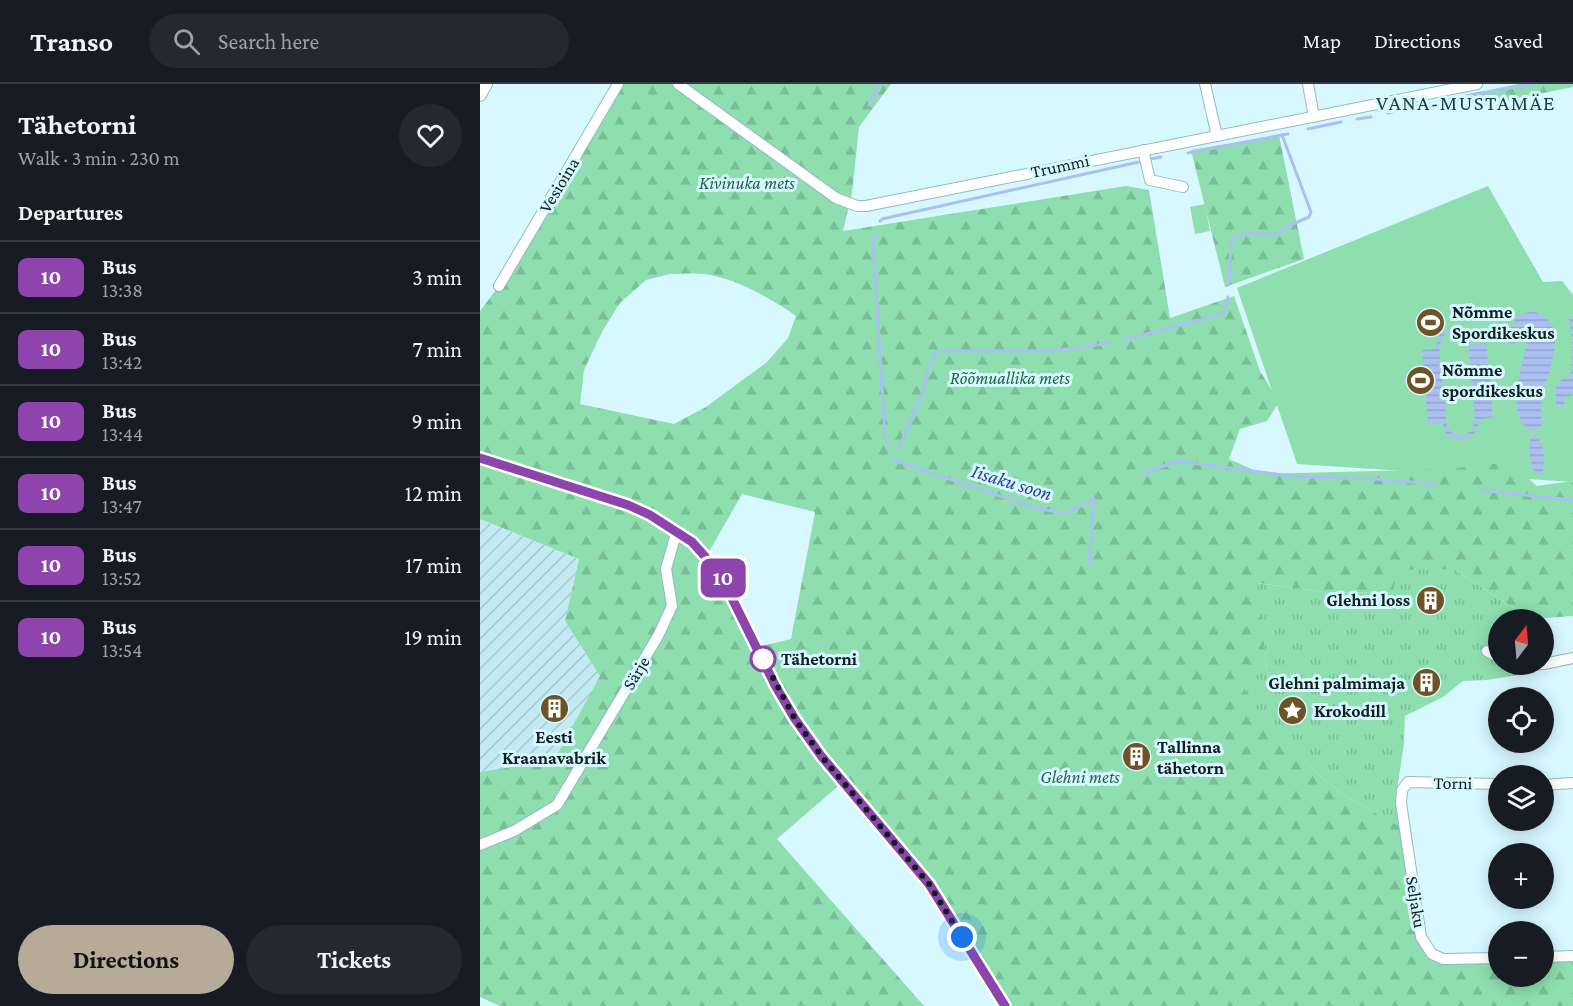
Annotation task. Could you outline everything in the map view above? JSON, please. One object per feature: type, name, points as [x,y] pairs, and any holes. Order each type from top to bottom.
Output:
[{"type":"main road","points":[[480,95],[486,84]]},
{"type":"street","name":"Vesioina","points":[[499,286],[618,84]]},
{"type":"street","name":"Trummi","points":[[678,84],[836,198],[857,206],[875,206],[1477,84]]},
{"type":"street","points":[[1205,84],[1217,136]]},
{"type":"street","points":[[1308,84],[1314,117]]},
{"type":"street","points":[[1143,150],[1150,180],[1183,187]]},
{"type":"street","points":[[480,458],[628,505],[692,542],[719,572],[776,687],[795,719],[822,757],[929,884],[1005,1006]]},
{"type":"street","name":"Särje","points":[[480,845],[514,831],[557,805],[658,636],[672,606],[666,569],[676,531]]},
{"type":"street","points":[[1554,662],[1573,658]]},
{"type":"street","name":"Torni","points":[[1408,782],[1488,784]]},
{"type":"street","name":"Seljaku","points":[[1408,782],[1402,790],[1401,803],[1421,937],[1432,954],[1443,959],[1488,958]]},
{"type":"street","points":[[1554,784],[1573,783]]},
{"type":"street","points":[[1554,957],[1573,956]]},
{"type":"shaded area","points":[[480,519],[579,559],[565,621],[600,676],[554,760],[480,772]]},
{"type":"green space","points":[[618,84],[891,84],[859,127],[852,193],[843,231],[1126,186],[1149,190],[1170,318],[1234,296],[1260,371],[1279,402],[1267,421],[1240,429],[1229,459],[1263,474],[1450,469],[1509,462],[1537,486],[1573,481],[1573,616],[1554,617],[1554,609],[1515,609],[1453,569],[1393,593],[1324,592],[1258,583],[1267,670],[1251,671],[1264,719],[1282,729],[1314,771],[1342,794],[1403,828],[1421,937],[1432,953],[1488,957],[1488,987],[1554,987],[1554,957],[1573,956],[1573,1006],[1005,1006],[929,884],[844,781],[777,839],[924,1006],[500,1006],[480,997],[480,772],[554,760],[600,676],[565,621],[579,559],[480,519],[480,311],[499,286]],"holes":[[[670,274],[715,276],[739,284],[775,302],[796,316],[788,338],[767,362],[706,407],[674,424],[580,404],[584,370],[603,330],[620,303],[646,280]],[[742,494],[815,512],[791,639],[758,647],[706,557]]]},
{"type":"green space","points":[[1519,84],[1573,84],[1573,87],[1447,113],[1443,99]]},
{"type":"green space","points":[[1279,135],[1304,259],[1225,287],[1191,150]]},
{"type":"green space","name":"Nõmme spordikeskus","points":[[1488,186],[1543,282],[1562,281],[1573,295],[1573,482],[1297,464],[1237,288]]},
{"type":"green space","points":[[1205,204],[1210,231],[1195,234],[1190,207]]},
{"type":"green space","points":[[1453,569],[1515,609],[1488,609],[1488,675],[1518,675],[1463,681],[1443,697],[1405,716],[1404,743],[1396,797],[1399,826],[1342,794],[1314,771],[1282,730],[1252,708],[1239,672],[1245,667],[1251,671],[1267,669],[1257,583],[1324,592],[1393,593],[1397,570]]},
{"type":"water","points":[[1532,311],[1544,317],[1552,325],[1555,336],[1555,348],[1541,402],[1541,427],[1537,430],[1527,429],[1517,409],[1518,386],[1527,339],[1521,337],[1514,344],[1508,342],[1507,335],[1517,316]]},
{"type":"water","points":[[1573,316],[1573,393],[1571,396],[1565,396],[1564,406],[1561,407],[1556,404],[1556,386],[1562,379],[1569,378],[1571,374],[1572,339],[1569,319]]},
{"type":"water","points":[[1450,328],[1458,329],[1467,334],[1471,345],[1486,343],[1493,417],[1479,420],[1476,431],[1468,438],[1458,439],[1447,435],[1442,423],[1428,424],[1422,350],[1435,349],[1439,335]],"holes":[[[1454,331],[1463,335],[1468,343],[1475,419],[1472,430],[1463,436],[1452,433],[1447,426],[1439,346],[1444,335]]]},
{"type":"water","points":[[1531,437],[1538,438],[1543,451],[1544,466],[1541,475],[1536,473],[1531,460],[1529,446]]},
{"type":"waterway","points":[[869,105],[879,84]]},
{"type":"waterway","name":"Iisaku soon","points":[[1441,101],[1533,84]]},
{"type":"waterway","name":"Iisaku soon","points":[[1424,105],[1429,104]]},
{"type":"waterway","name":"Iisaku soon","points":[[1388,113],[1414,107]]},
{"type":"waterway","name":"Iisaku soon","points":[[1357,119],[1371,117]]},
{"type":"waterway","name":"Iisaku soon","points":[[1308,129],[1341,122]]},
{"type":"waterway","name":"Iisaku soon","points":[[1229,284],[1231,241],[1247,233],[1278,235],[1286,227],[1309,217],[1311,212],[1282,135],[1288,134]]},
{"type":"waterway","points":[[1188,153],[1282,135]]},
{"type":"waterway","points":[[1150,159],[1161,157]]},
{"type":"waterway","points":[[880,221],[1139,162]]},
{"type":"waterway","points":[[876,234],[873,240],[885,437],[889,447]]},
{"type":"waterway","name":"Iisaku soon","points":[[1124,340],[1222,314],[1225,311],[1228,297]]},
{"type":"waterway","name":"Iisaku soon","points":[[899,448],[937,351],[1053,351],[1110,343]]},
{"type":"waterway","points":[[1534,430],[1535,438]]},
{"type":"waterway","name":"Iisaku soon","points":[[894,458],[893,460],[1038,509],[1067,513],[1094,499],[1089,564]]},
{"type":"waterway","points":[[1143,474],[1176,461],[1299,477],[1375,479],[1435,484]]},
{"type":"waterway","points":[[1481,490],[1573,500]]},
{"type":"bus line","name":"10","points":[[480,458],[628,505],[650,515],[692,542],[719,572],[745,620],[776,687],[795,719],[822,757],[929,884],[1005,1006]]},
{"type":"place","name":"Nõmme Spordikeskus","points":[[1431,322]]},
{"type":"place","name":"Nõmme spordikeskus","points":[[1421,380]]},
{"type":"place","name":"Glehni loss","points":[[1431,600]]},
{"type":"place","name":"Tähetorni","points":[[763,659]]},
{"type":"place","name":"Glehni palmimaja","points":[[1426,683]]},
{"type":"place","name":"Eesti Kraanavabrik","points":[[554,708]]},
{"type":"place","name":"Krokodill","points":[[1293,711]]},
{"type":"place","name":"Tallinna tähetorn","points":[[1136,757]]},
{"type":"district","name":"VANA-MUSTAMÄE","points":[[1466,103]]},
{"type":"route","points":[[763,659],[776,687],[808,738],[929,884],[962,937]]},
{"type":"park label","name":"Kivinuka mets","points":[[747,183]]},
{"type":"park label","name":"Rõõmuallika mets","points":[[1010,378]]},
{"type":"park label","name":"Glehni mets","points":[[1080,777]]}]
